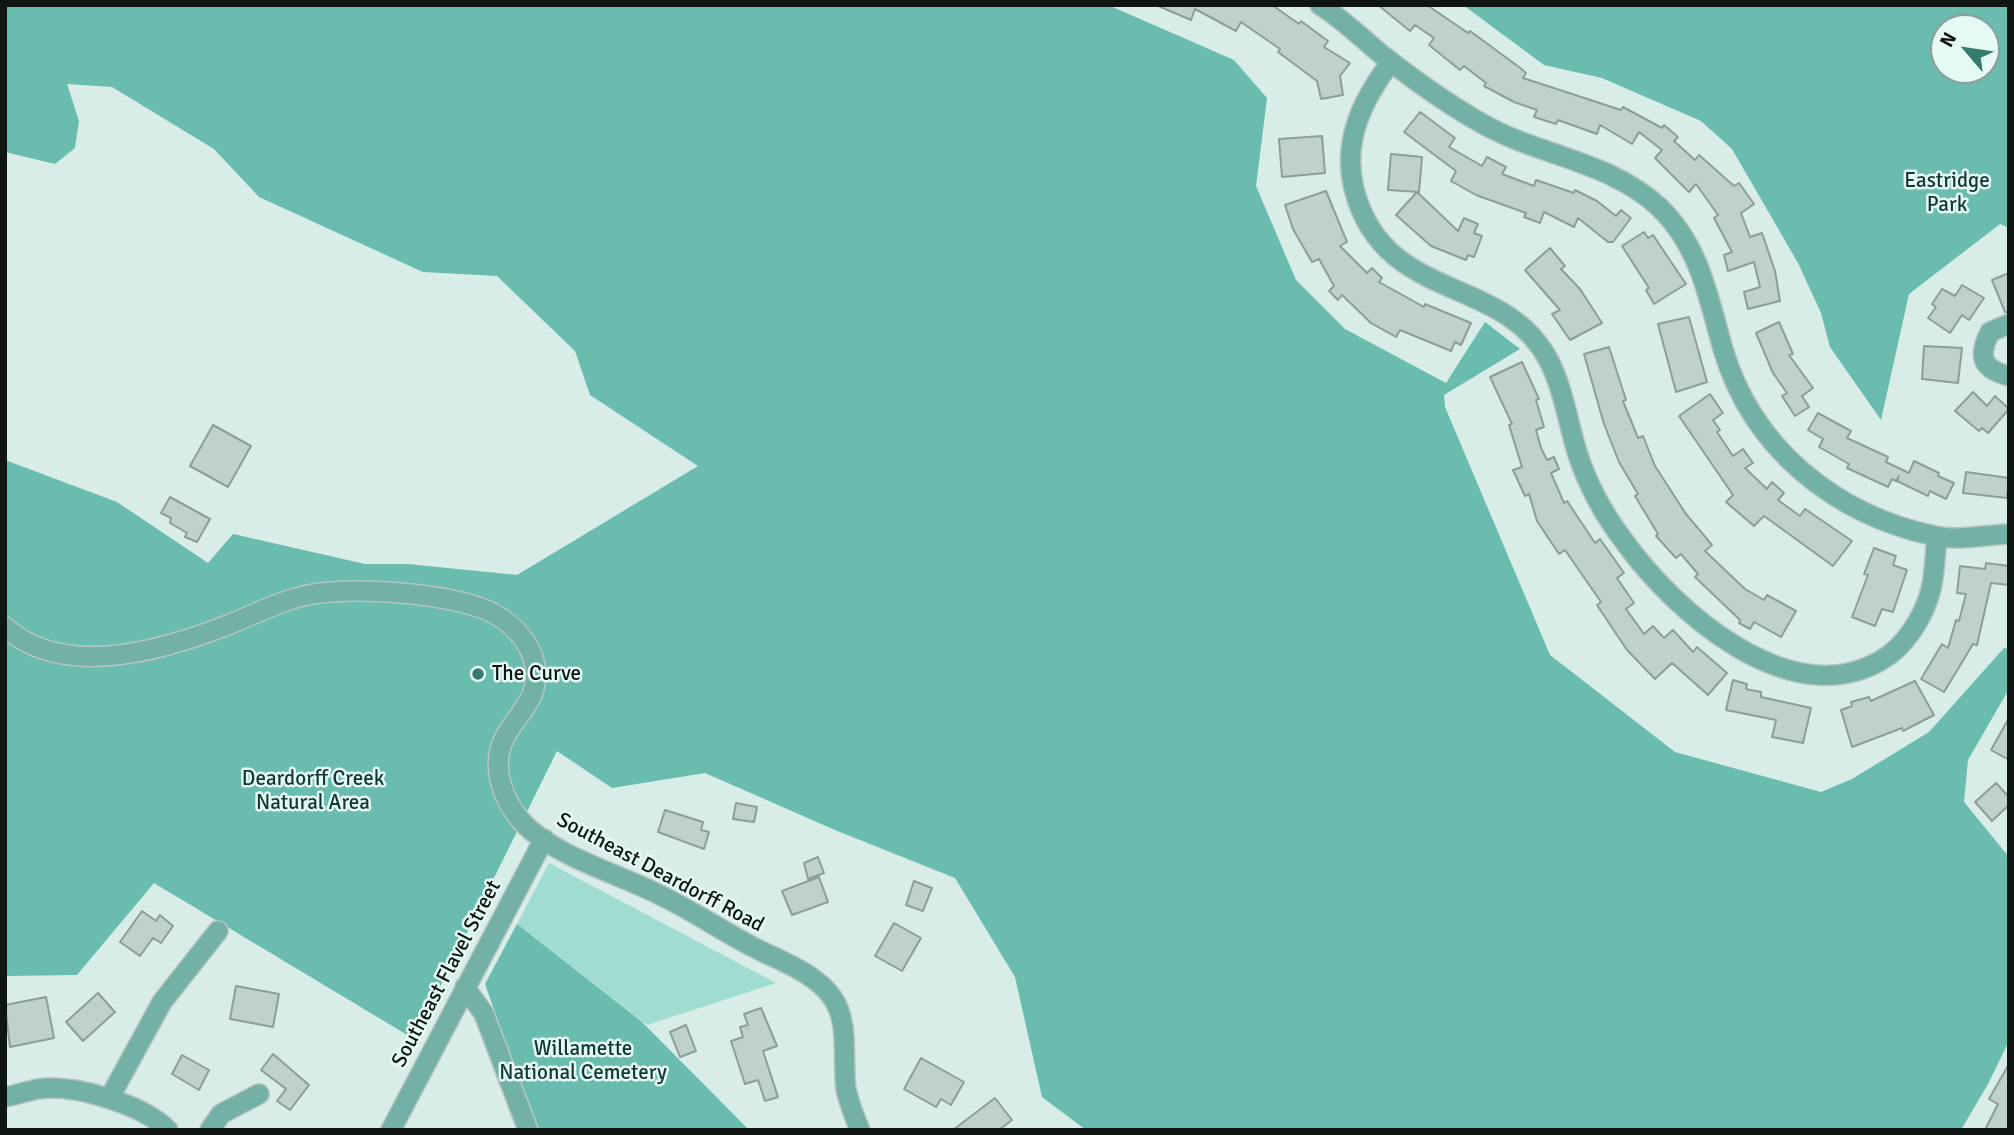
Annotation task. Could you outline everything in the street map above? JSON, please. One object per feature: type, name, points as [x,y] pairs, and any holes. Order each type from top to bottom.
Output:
[{"type":"street","points":[[1320,5],[1391,62],[1452,106],[1504,136],[1594,167],[1628,184],[1659,207],[1684,236],[1694,253],[1740,393],[1776,448],[1807,478],[1847,503],[1888,522],[1937,537],[2009,534]]},
{"type":"street","points":[[1391,62],[1373,86],[1357,117],[1352,139],[1352,180],[1366,223],[1383,247],[1406,267],[1494,307],[1514,320],[1535,341],[1549,361],[1578,455],[1606,514],[1647,571],[1688,612],[1713,632],[1772,664],[1806,674],[1838,677],[1865,670],[1891,654],[1914,628],[1930,591],[1937,537]]},
{"type":"street","points":[[2009,324],[1990,332],[1982,349],[1985,363],[1995,372],[2009,376]]},
{"type":"street","name":"Southeast Deardorff Road","points":[[5,627],[23,641],[47,651],[93,655],[190,639],[312,594],[365,591],[482,608],[502,618],[517,630],[533,658],[534,688],[501,746],[499,771],[505,797],[514,811],[544,839],[667,898],[820,985],[839,1011],[846,1088],[860,1130]]},
{"type":"street","name":"Southeast Flavel Street","points":[[391,1130],[544,839]]},
{"type":"street","points":[[110,1097],[162,1002],[218,931]]},
{"type":"street","points":[[465,987],[484,1014],[528,1130]]},
{"type":"street","points":[[5,1097],[40,1089],[110,1097],[158,1120],[167,1130]]},
{"type":"street","points":[[210,1130],[221,1114],[259,1094]]},
{"type":"green space","name":"Deardorff Creek Natural Area","points":[[5,5],[1108,5],[1234,60],[1267,98],[1256,186],[1296,280],[1345,329],[1446,383],[1485,322],[1520,349],[1444,395],[1445,407],[1550,655],[1675,752],[1821,792],[1852,779],[1929,732],[2004,648],[2009,649],[2009,689],[1968,760],[1964,802],[2009,857],[2009,1041],[1988,1084],[1961,1130],[1086,1130],[1042,1097],[1015,977],[955,878],[835,830],[705,773],[612,788],[557,751],[414,1039],[154,883],[77,975],[5,976],[5,460],[117,502],[208,563],[233,534],[365,564],[408,564],[517,575],[698,466],[590,395],[575,351],[497,276],[423,272],[259,197],[214,149],[112,87],[67,84],[79,121],[75,148],[55,164],[5,152]]},
{"type":"green space","name":"Eastridge Park","points":[[1463,5],[2009,5],[2009,228],[2000,224],[1909,294],[1881,420],[1830,347],[1821,313],[1798,263],[1732,149],[1701,121],[1602,78],[1544,65]]},
{"type":"green space","points":[[549,863],[776,983],[647,1025],[517,924]]},
{"type":"green space","name":"Willamette National Cemetery","points":[[517,924],[641,1021],[749,1130],[536,1130],[485,984]]},
{"type":"building","points":[[1156,5],[1272,5],[1299,24],[1301,21],[1328,41],[1324,47],[1350,63],[1340,76],[1343,95],[1321,99],[1317,81],[1278,52],[1280,49],[1241,22],[1236,31],[1195,9],[1191,20]]},
{"type":"building","points":[[1378,5],[1427,5],[1468,33],[1470,31],[1519,67],[1526,73],[1523,78],[1621,110],[1623,107],[1662,128],[1664,125],[1678,137],[1674,141],[1695,160],[1699,155],[1734,186],[1739,183],[1754,204],[1741,213],[1750,237],[1762,233],[1775,271],[1780,301],[1748,309],[1744,292],[1760,287],[1754,262],[1728,271],[1724,255],[1732,252],[1714,218],[1718,215],[1696,184],[1689,192],[1655,158],[1662,150],[1639,132],[1632,144],[1600,125],[1597,134],[1558,120],[1556,124],[1534,117],[1537,110],[1514,102],[1484,86],[1486,83],[1464,66],[1460,70],[1429,45],[1434,38],[1415,25],[1410,31]]},
{"type":"building","points":[[1420,112],[1455,138],[1449,147],[1482,166],[1487,157],[1506,167],[1502,174],[1534,186],[1536,180],[1574,193],[1575,190],[1597,201],[1616,216],[1621,210],[1631,218],[1613,242],[1608,242],[1578,218],[1574,227],[1544,212],[1540,223],[1524,217],[1526,213],[1476,195],[1451,181],[1456,171],[1404,132]]},
{"type":"building","points":[[1322,136],[1325,173],[1282,177],[1279,139]]},
{"type":"building","points":[[1391,154],[1422,157],[1419,192],[1388,190]]},
{"type":"building","points":[[1326,191],[1347,242],[1340,246],[1367,273],[1372,268],[1382,278],[1379,282],[1424,307],[1425,304],[1471,323],[1461,345],[1455,342],[1451,351],[1400,330],[1396,337],[1371,323],[1342,295],[1338,300],[1329,291],[1334,286],[1319,259],[1312,262],[1293,229],[1285,205]]},
{"type":"building","points":[[1417,192],[1458,231],[1464,218],[1478,224],[1474,233],[1482,236],[1474,257],[1468,255],[1466,260],[1431,246],[1396,215]]},
{"type":"building","points":[[1644,232],[1648,238],[1653,235],[1686,284],[1654,304],[1646,290],[1649,288],[1622,246]]},
{"type":"building","points":[[1550,248],[1565,266],[1561,269],[1580,289],[1602,323],[1570,340],[1552,314],[1560,310],[1525,270]]},
{"type":"building","points":[[2009,273],[2009,312],[2005,312],[1992,280]]},
{"type":"building","points":[[1962,285],[1984,298],[1969,320],[1962,315],[1950,333],[1928,318],[1936,307],[1932,304],[1942,289],[1955,296]]},
{"type":"building","points":[[1689,317],[1707,382],[1676,392],[1658,324]]},
{"type":"building","points":[[1779,322],[1793,354],[1789,355],[1813,388],[1802,396],[1809,407],[1795,416],[1782,396],[1787,393],[1773,373],[1756,333]]},
{"type":"building","points":[[1924,346],[1962,348],[1958,383],[1922,379]]},
{"type":"building","points":[[1609,347],[1626,400],[1623,401],[1638,438],[1643,436],[1655,466],[1686,514],[1712,545],[1705,551],[1745,589],[1764,600],[1767,595],[1796,611],[1781,637],[1754,622],[1750,629],[1739,623],[1740,620],[1695,577],[1698,574],[1681,554],[1676,558],[1656,536],[1658,534],[1635,496],[1638,494],[1619,462],[1604,424],[1584,354]]},
{"type":"building","points":[[1522,362],[1539,399],[1536,400],[1544,427],[1536,430],[1541,448],[1547,460],[1554,457],[1559,469],[1551,473],[1564,503],[1567,501],[1595,543],[1600,539],[1624,573],[1617,578],[1634,603],[1626,609],[1644,634],[1653,626],[1664,638],[1673,630],[1693,652],[1697,647],[1727,673],[1708,695],[1672,663],[1655,679],[1627,650],[1597,605],[1601,602],[1565,550],[1559,554],[1537,521],[1529,494],[1525,496],[1513,470],[1522,467],[1509,425],[1512,424],[1490,377]]},
{"type":"building","points":[[1973,392],[1987,406],[1995,396],[2009,409],[1988,433],[1982,428],[1979,431],[1955,411]]},
{"type":"building","points":[[1710,394],[1723,413],[1713,420],[1720,430],[1717,432],[1733,456],[1743,449],[1753,463],[1745,468],[1767,489],[1772,482],[1784,493],[1778,500],[1800,516],[1805,509],[1852,541],[1833,566],[1764,516],[1754,526],[1726,502],[1733,495],[1679,416]]},
{"type":"building","points":[[1818,413],[1851,431],[1847,438],[1888,457],[1886,462],[1909,473],[1914,461],[1954,483],[1946,499],[1930,491],[1928,496],[1897,481],[1899,476],[1896,481],[1892,479],[1888,487],[1847,468],[1849,464],[1819,447],[1823,439],[1808,430]]},
{"type":"building","points":[[213,425],[251,446],[228,487],[190,466]]},
{"type":"building","points":[[1966,472],[2009,478],[2007,498],[1963,493]]},
{"type":"building","points":[[170,497],[210,519],[197,542],[185,537],[187,533],[170,523],[171,518],[161,513]]},
{"type":"building","points":[[1874,548],[1896,556],[1893,565],[1907,570],[1893,612],[1882,609],[1875,626],[1852,617],[1868,575],[1864,574]]},
{"type":"building","points":[[1986,563],[2009,566],[2009,585],[1991,583],[1977,645],[1973,644],[1944,692],[1921,679],[1942,644],[1948,648],[1956,620],[1959,621],[1966,594],[1957,593],[1960,566],[1985,569]]},
{"type":"building","points":[[1733,680],[1747,684],[1746,689],[1761,692],[1761,697],[1811,708],[1803,743],[1772,737],[1776,720],[1726,710]]},
{"type":"building","points":[[1915,681],[1934,715],[1903,731],[1902,728],[1852,747],[1841,710],[1852,706],[1851,702],[1869,697],[1871,701]]},
{"type":"building","points":[[2009,718],[2009,760],[1991,750]]},
{"type":"building","points":[[1996,783],[2009,797],[2009,805],[1992,821],[1975,802]]},
{"type":"building","points":[[736,803],[757,807],[754,822],[733,819]]},
{"type":"building","points":[[665,810],[703,822],[701,830],[709,832],[704,849],[658,832]]},
{"type":"building","points":[[818,857],[824,873],[808,879],[804,863]]},
{"type":"building","points":[[819,877],[828,902],[792,915],[782,891]]},
{"type":"building","points":[[914,881],[932,888],[923,911],[906,905]]},
{"type":"building","points":[[142,911],[156,921],[160,915],[173,926],[161,943],[153,938],[140,956],[120,942]]},
{"type":"building","points":[[894,923],[921,938],[902,971],[875,956]]},
{"type":"building","points":[[236,986],[279,994],[273,1027],[230,1019]]},
{"type":"building","points":[[98,993],[115,1012],[83,1041],[66,1022]]},
{"type":"building","points":[[46,997],[54,1038],[10,1047],[5,1005]]},
{"type":"building","points":[[761,1008],[777,1046],[763,1051],[778,1097],[765,1101],[758,1080],[745,1084],[731,1041],[743,1037],[740,1027],[748,1025],[744,1014]]},
{"type":"building","points":[[686,1025],[696,1051],[680,1057],[670,1032]]},
{"type":"building","points":[[273,1054],[309,1085],[290,1110],[277,1101],[286,1089],[261,1070]]},
{"type":"building","points":[[182,1055],[209,1070],[199,1090],[172,1074]]},
{"type":"building","points":[[921,1058],[964,1082],[951,1105],[941,1099],[936,1107],[904,1089]]},
{"type":"building","points":[[2009,1064],[2009,1130],[1985,1130],[1998,1104],[1989,1099]]},
{"type":"building","points":[[995,1098],[1012,1120],[999,1130],[953,1130]]},
{"type":"place","name":"The Curve","points":[[478,674]]}]
